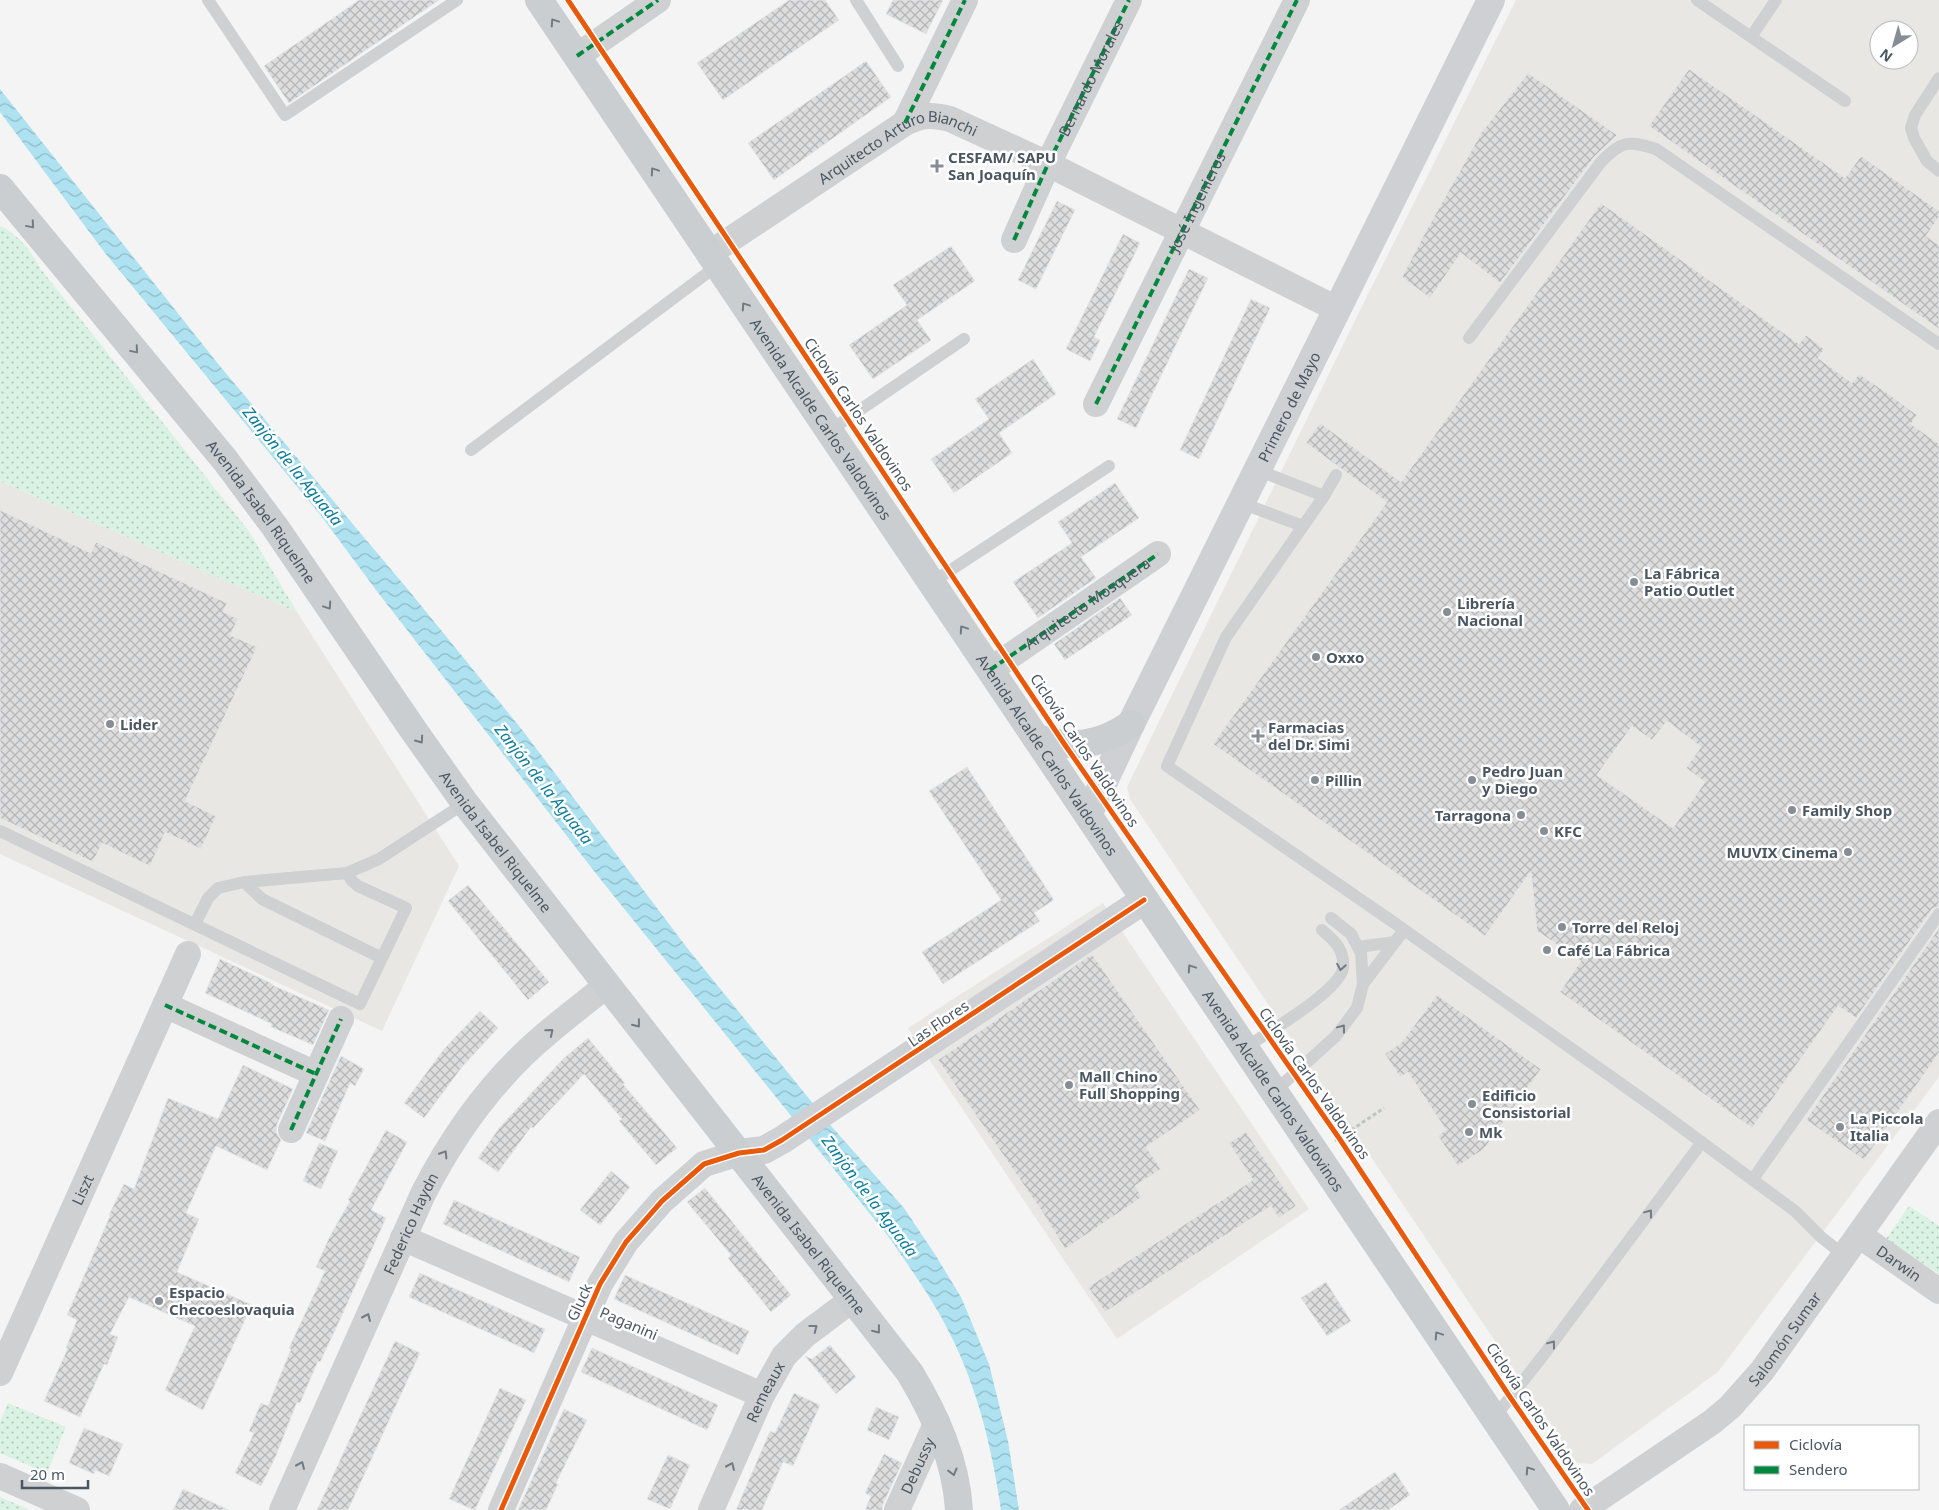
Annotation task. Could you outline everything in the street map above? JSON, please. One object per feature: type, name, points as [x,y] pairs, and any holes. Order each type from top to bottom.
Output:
[{"type":"main road","name":"Avenida Alcalde Carlos Valdovinos","points":[[539,0],[1556,1510]]},
{"type":"main road","name":"Avenida Isabel Riquelme","points":[[0,188],[225,460],[275,527],[408,723],[465,803],[910,1373],[937,1422],[953,1471],[959,1510]]},
{"type":"main road","points":[[1036,738],[1065,745],[1081,744],[1108,737],[1131,724]]},
{"type":"street","points":[[577,56],[658,0]]},
{"type":"street","points":[[906,123],[965,0]]},
{"type":"street","name":"Bernardo Morales","points":[[1014,240],[1048,164],[1129,0]]},
{"type":"street","name":"José Ingenieros","points":[[1096,404],[1297,0]]},
{"type":"street","name":"Primero de Mayo","points":[[1088,815],[1131,724],[1491,0]]},
{"type":"street","name":"Arquitecto Arturo Bianchi","points":[[714,259],[906,123],[923,115],[933,115],[950,119],[1048,164],[1337,309]]},
{"type":"street","name":"Arquitecto Mosquera","points":[[990,670],[1158,554]]},
{"type":"street","name":"Las Flores","points":[[739,1154],[764,1150],[782,1140],[1144,900]]},
{"type":"street","name":"Liszt","points":[[0,1373],[188,954]]},
{"type":"street","name":"Federico Haydn","points":[[282,1510],[438,1164],[477,1106],[523,1055],[607,985]]},
{"type":"street","points":[[166,1005],[316,1074]]},
{"type":"street","points":[[292,1130],[341,1019]]},
{"type":"street","name":"Salomón Sumar","points":[[1582,1510],[1712,1422],[1730,1407],[1762,1371],[1939,1122]]},
{"type":"street","name":"Gluck","points":[[501,1510],[600,1284],[626,1242],[683,1181],[704,1164],[739,1154]]},
{"type":"street","name":"Paganini","points":[[403,1238],[762,1395]]},
{"type":"street","name":"Darwin","points":[[1852,1246],[1939,1291]]},
{"type":"street","name":"Remeaux","points":[[711,1510],[762,1395],[784,1356],[794,1345],[853,1299]]},
{"type":"street","name":"Debussy","points":[[897,1510],[937,1422]]},
{"type":"street","points":[[0,1476],[77,1510]]},
{"type":"lane","points":[[208,0],[285,115],[457,0]]},
{"type":"lane","points":[[856,0],[898,66]]},
{"type":"lane","points":[[1697,0],[1845,101]]},
{"type":"lane","points":[[1751,37],[1776,0]]},
{"type":"lane","points":[[1939,78],[1915,115],[1911,128],[1926,161],[1939,171]]},
{"type":"lane","points":[[1469,338],[1600,162],[1617,146],[1635,142],[1656,149],[1939,344]]},
{"type":"lane","points":[[471,450],[714,259]]},
{"type":"lane","points":[[829,431],[964,338]]},
{"type":"lane","points":[[931,583],[1109,466]]},
{"type":"lane","points":[[1257,470],[1324,496]]},
{"type":"lane","points":[[1336,475],[1304,526],[1226,637],[1167,766],[1404,930],[1702,1142],[1795,1211],[1821,1236],[1852,1246]]},
{"type":"lane","points":[[1241,503],[1304,526]]},
{"type":"lane","points":[[195,924],[208,898],[214,890],[222,886],[244,882],[347,872],[380,859],[465,803]]},
{"type":"lane","points":[[0,831],[360,1004],[406,908],[358,886],[352,881],[347,872]]},
{"type":"lane","points":[[244,882],[262,899],[382,958]]},
{"type":"lane","points":[[1753,1179],[1939,914]]},
{"type":"lane","points":[[1274,1092],[1336,1036],[1357,1008],[1363,984],[1361,953],[1351,934],[1331,918]]},
{"type":"lane","points":[[1245,1048],[1314,1001],[1338,978],[1343,970],[1343,958],[1336,942],[1322,930]]},
{"type":"lane","points":[[1363,984],[1404,930]]},
{"type":"lane","points":[[1358,947],[1395,942]]},
{"type":"lane","points":[[1494,1418],[1545,1353],[1702,1142]]},
{"type":"path","points":[[1316,1153],[1384,1108]]},
{"type":"shaded area","points":[[1516,0],[1939,0],[1939,1077],[1718,1372],[1592,1464],[1577,1463],[1130,799],[1127,787],[1366,298]]},
{"type":"shaded area","points":[[0,481],[297,612],[459,866],[382,1031],[0,854]]},
{"type":"shaded area","points":[[1103,903],[1309,1209],[1117,1339],[908,1028]]},
{"type":"green space","points":[[0,226],[18,238],[33,256],[40,268],[248,530],[297,612],[0,481]]},
{"type":"green space","points":[[1909,1206],[1939,1226],[1939,1274],[1886,1239]]},
{"type":"green space","points":[[8,1403],[66,1427],[47,1473],[0,1453],[0,1422]]},
{"type":"green space","points":[[0,1497],[28,1509],[0,1510]]},
{"type":"water","name":"Zanjón de la Aguada","points":[[0,89],[219,365],[410,592],[523,731],[688,949],[832,1127],[904,1208],[961,1297],[989,1364],[1008,1441],[1019,1510],[1001,1510],[983,1420],[969,1376],[937,1310],[891,1240],[601,880],[376,590],[322,517],[105,253],[0,112]]},
{"type":"building","points":[[359,0],[439,0],[289,103],[264,66]]},
{"type":"building","points":[[789,0],[825,0],[839,20],[723,100],[697,63]]},
{"type":"building","points":[[893,0],[943,0],[926,34],[886,14]]},
{"type":"building","points":[[866,61],[891,97],[774,180],[748,143]]},
{"type":"building","points":[[1689,69],[1845,178],[1861,156],[1939,211],[1939,217],[1926,236],[1939,245],[1939,329],[1649,126]]},
{"type":"building","points":[[1528,73],[1617,135],[1594,157],[1500,283],[1461,253],[1430,298],[1402,277],[1482,132]]},
{"type":"building","points":[[1057,201],[1075,210],[1036,289],[1018,280]]},
{"type":"building","name":"La Fábrica Patio Outlet","points":[[1601,203],[1799,344],[1806,335],[1824,349],[1818,358],[1852,383],[1859,374],[1890,395],[1917,415],[1911,424],[1939,444],[1939,906],[1932,909],[1856,1018],[1838,1006],[1752,1128],[1560,992],[1581,961],[1537,931],[1531,871],[1485,936],[1213,744],[1387,502],[1306,443],[1320,423],[1401,482]],"holes":[[[1667,721],[1701,747],[1686,768],[1705,782],[1673,828],[1597,775],[1632,726],[1652,740]]]},
{"type":"building","points":[[1123,234],[1140,243],[1094,337],[1100,340],[1090,361],[1066,349]]},
{"type":"building","points":[[951,246],[975,281],[917,320],[931,340],[873,379],[849,345],[907,305],[893,285]]},
{"type":"building","points":[[1189,269],[1208,278],[1136,428],[1117,419]]},
{"type":"building","points":[[1251,299],[1270,308],[1199,459],[1180,450]]},
{"type":"building","points":[[1033,359],[1056,394],[999,433],[1012,453],[954,493],[931,459],[989,419],[975,399]]},
{"type":"building","points":[[1115,483],[1139,518],[1081,557],[1096,578],[1038,618],[1013,582],[1072,543],[1058,522]]},
{"type":"building","name":"Lider","points":[[0,510],[91,553],[96,542],[227,603],[223,612],[238,619],[230,635],[257,647],[185,801],[216,816],[201,849],[165,832],[150,866],[102,843],[93,862],[0,818]]},
{"type":"building","points":[[1120,598],[1132,615],[1065,660],[1054,644]]},
{"type":"building","points":[[967,767],[1054,900],[1034,913],[1040,921],[943,984],[922,952],[1001,900],[929,791]]},
{"type":"building","points":[[468,885],[549,982],[528,1000],[448,901]]},
{"type":"building","points":[[1939,928],[1939,1053],[1864,1160],[1806,1120]]},
{"type":"building","name":"Mall Chino Full Shopping","points":[[1092,954],[1200,1110],[1146,1147],[1161,1169],[1135,1186],[1142,1197],[1065,1249],[1045,1216],[938,1060]]},
{"type":"building","points":[[220,959],[272,985],[329,1010],[313,1045],[271,1027],[272,1024],[205,993]]},
{"type":"building","name":"Edificio Consistorial","points":[[1437,995],[1541,1069],[1484,1149],[1458,1166],[1438,1136],[1446,1130],[1408,1072],[1400,1077],[1385,1054],[1402,1042]]},
{"type":"building","points":[[480,1011],[498,1028],[462,1067],[424,1118],[404,1103],[444,1049]]},
{"type":"building","points":[[588,1038],[625,1083],[623,1084],[677,1148],[656,1165],[619,1121],[622,1119],[584,1074],[533,1128],[531,1127],[498,1172],[478,1158],[500,1127],[563,1059]]},
{"type":"building","points":[[341,1056],[364,1069],[355,1086],[350,1083],[325,1141],[306,1133]]},
{"type":"building","points":[[243,1065],[293,1089],[277,1124],[276,1132],[281,1140],[267,1170],[216,1146],[186,1213],[199,1219],[177,1272],[252,1305],[203,1410],[165,1390],[195,1326],[129,1297],[110,1334],[118,1337],[107,1365],[104,1364],[80,1417],[44,1401],[68,1348],[66,1348],[77,1320],[67,1315],[124,1184],[134,1189],[168,1098],[218,1119]]},
{"type":"building","points":[[386,1130],[407,1142],[371,1210],[386,1218],[320,1362],[318,1361],[300,1403],[297,1402],[275,1458],[261,1486],[235,1473],[254,1433],[249,1431],[261,1403],[268,1406],[291,1349],[289,1348],[325,1271],[316,1267],[330,1236]]},
{"type":"building","points":[[1246,1132],[1296,1206],[1279,1218],[1271,1206],[1105,1312],[1088,1287],[1253,1180],[1229,1143]]},
{"type":"building","points":[[319,1143],[338,1151],[321,1189],[303,1181]]},
{"type":"building","points":[[611,1171],[630,1187],[600,1225],[580,1210]]},
{"type":"building","points":[[705,1188],[791,1295],[771,1312],[728,1258],[731,1255],[687,1202]]},
{"type":"building","points":[[454,1200],[580,1257],[569,1282],[443,1224]]},
{"type":"building","points":[[420,1273],[545,1329],[534,1353],[409,1297]]},
{"type":"building","points":[[625,1275],[749,1331],[738,1355],[614,1299]]},
{"type":"building","points":[[1326,1282],[1351,1321],[1327,1336],[1301,1298]]},
{"type":"building","points":[[395,1341],[420,1353],[348,1510],[317,1510]]},
{"type":"building","points":[[830,1345],[856,1377],[836,1394],[805,1356],[812,1359]]},
{"type":"building","points":[[592,1348],[718,1405],[707,1430],[581,1372]]},
{"type":"building","points":[[500,1388],[526,1400],[474,1510],[449,1499]]},
{"type":"building","points":[[794,1393],[820,1405],[793,1466],[783,1462],[762,1510],[736,1510],[770,1431],[775,1433]]},
{"type":"building","points":[[876,1407],[899,1417],[889,1440],[867,1430]]},
{"type":"building","points":[[564,1409],[587,1420],[556,1483],[558,1484],[546,1510],[518,1510]]},
{"type":"building","points":[[84,1428],[123,1444],[109,1476],[95,1470],[94,1474],[69,1463]]},
{"type":"building","points":[[884,1454],[902,1463],[882,1510],[865,1510],[871,1496],[865,1493]]},
{"type":"building","points":[[668,1455],[690,1465],[670,1509],[647,1499]]},
{"type":"building","points":[[1395,1472],[1410,1495],[1388,1510],[1339,1510]]},
{"type":"building","points":[[183,1489],[229,1510],[173,1510]]},
{"type":"marked path","points":[[577,56],[658,0]]},
{"type":"marked path","points":[[905,123],[965,0]]},
{"type":"marked path","points":[[1014,240],[1048,164],[1129,0]]},
{"type":"marked path","points":[[1096,404],[1297,0]]},
{"type":"marked path","points":[[990,670],[1158,554]]},
{"type":"marked path","points":[[165,1005],[316,1074]]},
{"type":"marked path","points":[[291,1130],[341,1019]]},
{"type":"cycle path","name":"Ciclovía Carlos Valdovinos","points":[[568,0],[1065,745],[1339,1138],[1510,1397],[1588,1510]]},
{"type":"cycle path","points":[[501,1510],[600,1284],[626,1242],[662,1201],[704,1164],[739,1153],[764,1150],[782,1140],[1144,900]]},
{"type":"place","name":"CESFAM/ SAPU San Joaquín","points":[[937,166]]},
{"type":"place","name":"La Fábrica Patio Outlet","points":[[1634,582]]},
{"type":"place","name":"Librería Nacional","points":[[1447,612]]},
{"type":"place","name":"Oxxo","points":[[1316,657]]},
{"type":"place","name":"Lider","points":[[110,724]]},
{"type":"place","name":"Farmacias del Dr. Simi","points":[[1258,736]]},
{"type":"place","name":"Pillin","points":[[1315,780]]},
{"type":"place","name":"Pedro Juan y Diego","points":[[1472,780]]},
{"type":"place","name":"Family Shop","points":[[1792,810]]},
{"type":"place","name":"Tarragona","points":[[1521,815]]},
{"type":"place","name":"KFC","points":[[1544,831]]},
{"type":"place","name":"MUVIX Cinema","points":[[1848,852]]},
{"type":"place","name":"Torre del Reloj","points":[[1562,927]]},
{"type":"place","name":"Café La Fábrica","points":[[1547,950]]},
{"type":"place","name":"Mall Chino Full Shopping","points":[[1069,1085]]},
{"type":"place","name":"Edificio Consistorial","points":[[1472,1104]]},
{"type":"place","name":"La Piccola Italia","points":[[1840,1127]]},
{"type":"place","name":"Mk","points":[[1469,1132]]},
{"type":"place","name":"Espacio Checoeslovaquia","points":[[159,1301]]}]
